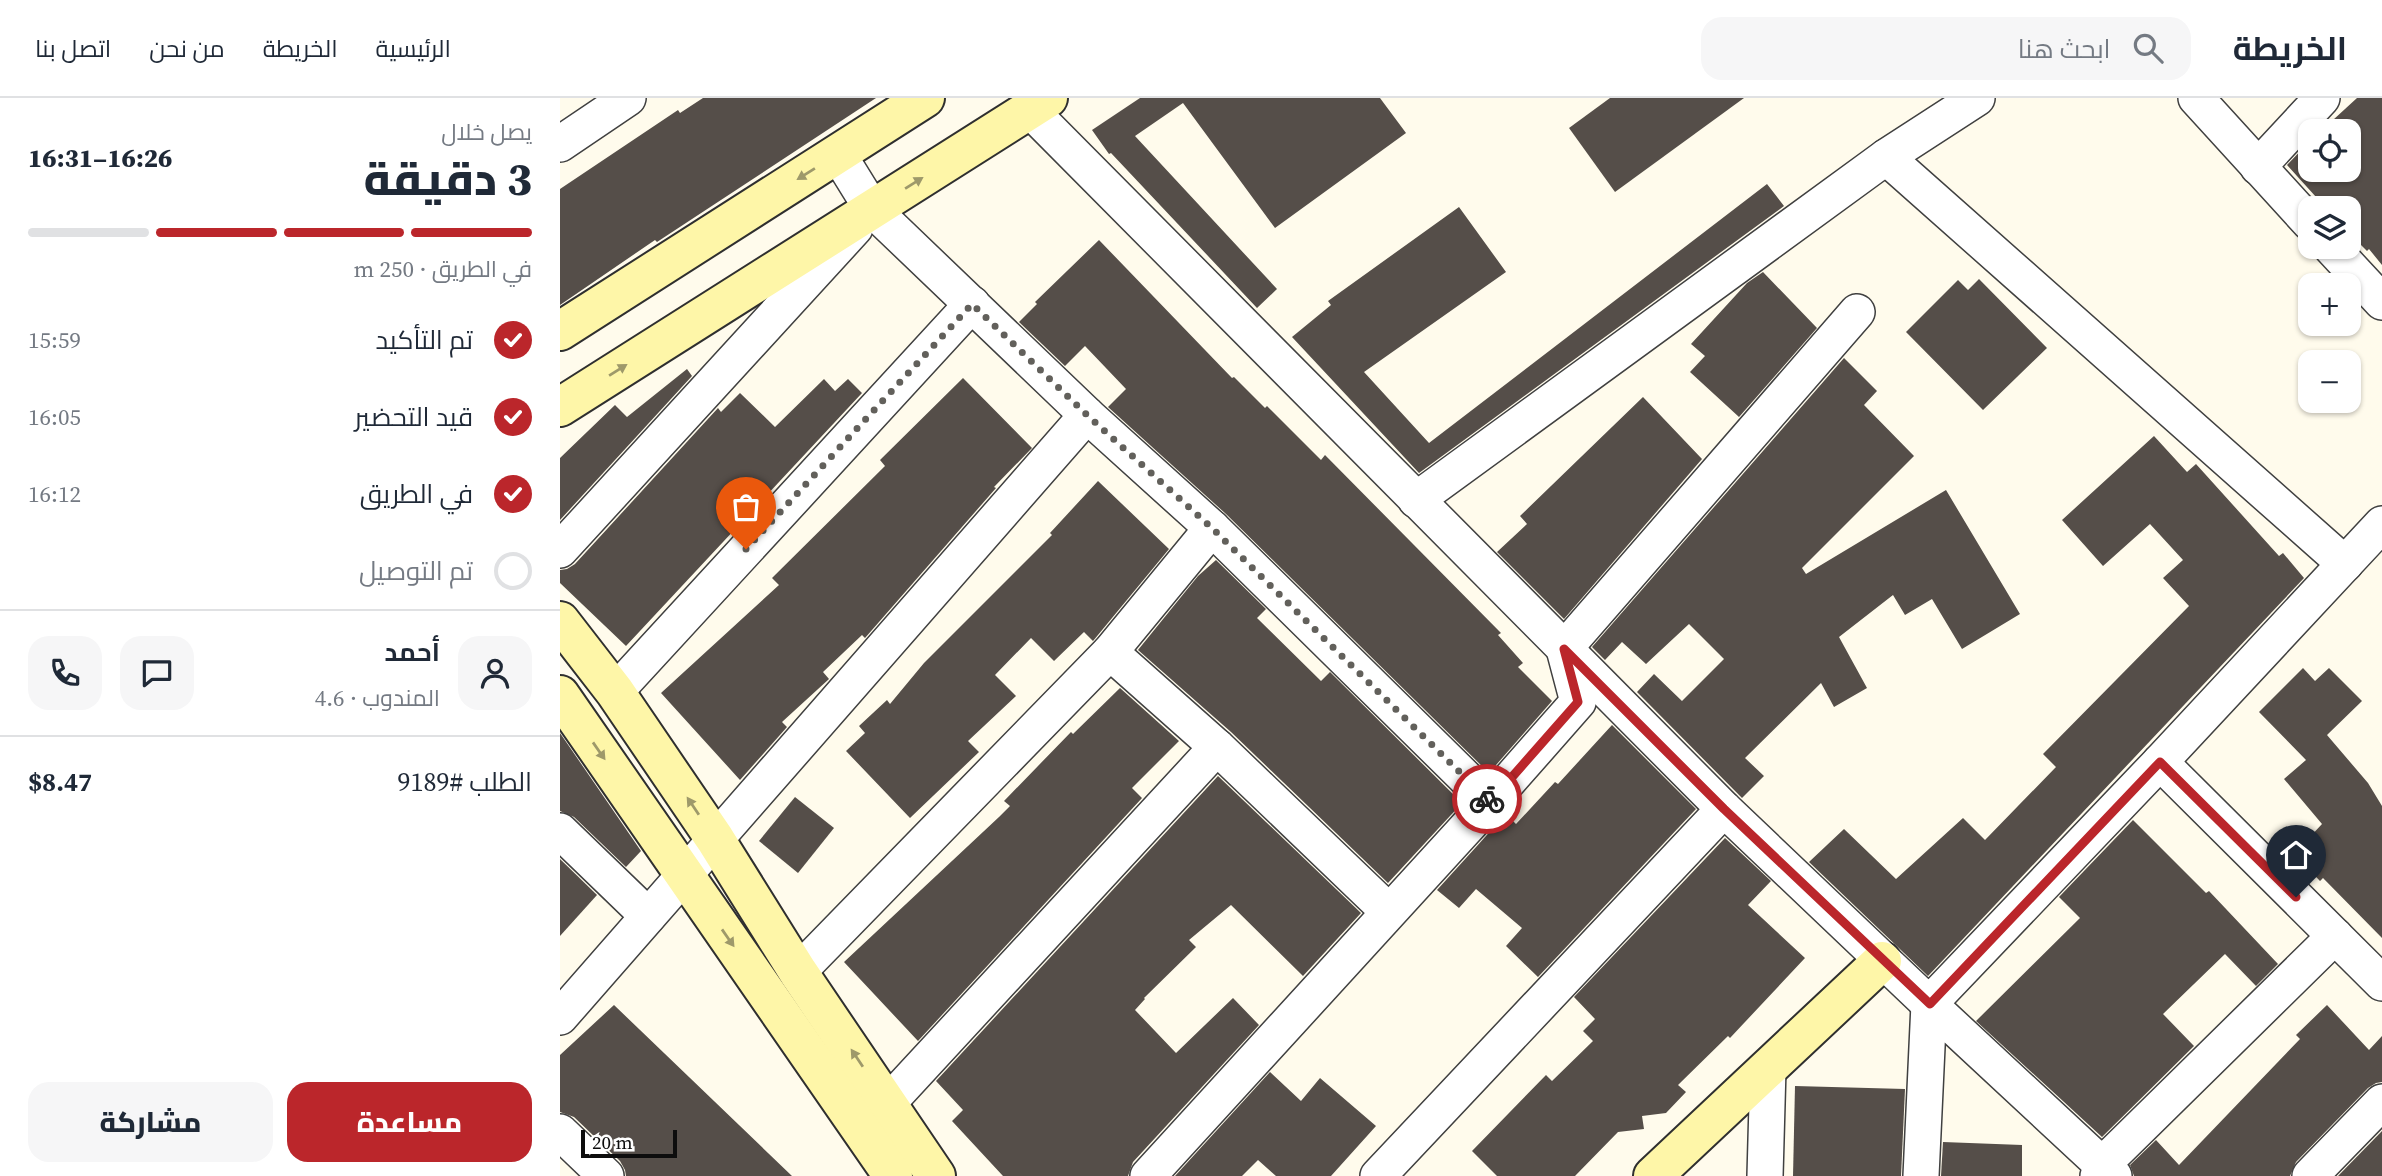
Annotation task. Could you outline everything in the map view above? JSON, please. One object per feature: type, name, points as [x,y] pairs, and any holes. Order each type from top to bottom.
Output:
[{"type":"street","points":[[560,144],[628,98]]},
{"type":"street","points":[[560,331],[925,98]]},
{"type":"street","points":[[2196,98],[2298,210]]},
{"type":"street","points":[[2258,167],[2322,98]]},
{"type":"street","points":[[1416,500],[1961,102]]},
{"type":"street","points":[[560,407],[1039,104],[1416,500],[1564,649],[1724,809],[2105,1172],[2335,936]]},
{"type":"street","points":[[838,154],[872,209],[1087,415],[1212,528],[1490,802]]},
{"type":"street","points":[[1886,157],[2345,564]]},
{"type":"street","points":[[560,550],[872,209]]},
{"type":"street","points":[[2342,259],[2382,302]]},
{"type":"street","points":[[615,692],[972,304]]},
{"type":"street","points":[[1564,649],[1857,312]]},
{"type":"street","points":[[560,1017],[1087,415]]},
{"type":"street","points":[[1921,1176],[1930,1004],[2382,524]]},
{"type":"street","points":[[798,972],[1110,652],[1212,528]]},
{"type":"street","points":[[560,621],[615,692],[715,839],[798,972],[936,1176]]},
{"type":"street","points":[[1149,1176],[1578,702],[1564,649]]},
{"type":"street","points":[[1110,652],[1217,747],[1388,912]]},
{"type":"street","points":[[560,695],[685,875],[883,1172]]},
{"type":"street","points":[[887,1104],[1217,747]]},
{"type":"street","points":[[2160,762],[2382,982]]},
{"type":"street","points":[[1378,1176],[1724,809]]},
{"type":"street","points":[[560,831],[648,916]]},
{"type":"street","points":[[1653,1176],[1882,961]]},
{"type":"street","points":[[1765,1176],[1768,1068]]},
{"type":"street","points":[[2310,1176],[2382,1102]]},
{"type":"street","points":[[560,1132],[606,1176]]},
{"type":"building","points":[[703,98],[876,98],[657,242],[655,240],[560,305],[560,189],[678,110],[680,113]]},
{"type":"building","points":[[1140,98],[1380,98],[1406,133],[1275,228],[1183,103],[1135,136],[1277,289],[1257,308],[1111,153],[1109,154],[1092,130]]},
{"type":"building","points":[[1610,98],[1744,98],[1615,192],[1569,128]]},
{"type":"building","points":[[2357,98],[2382,98],[2382,265],[2369,249],[2367,251],[2361,245],[2361,196],[2315,196],[2302,182],[2361,182],[2361,119],[2334,119]]},
{"type":"building","points":[[2298,154],[2298,177],[2287,165]]},
{"type":"building","points":[[1767,184],[1784,206],[1419,473],[1292,337],[1331,305],[1328,301],[1459,207],[1506,272],[1364,372],[1429,443]]},
{"type":"building","points":[[1099,240],[1232,378],[1265,408],[1267,406],[1321,460],[1325,455],[1501,633],[1498,635],[1523,663],[1518,667],[1552,701],[1489,773],[1226,514],[1108,407],[1126,389],[1085,346],[1065,366],[1019,322],[1037,304],[1035,302]]},
{"type":"building","points":[[1763,272],[1817,328],[1739,417],[1690,372],[1705,356],[1691,344],[1747,283]]},
{"type":"building","points":[[1979,279],[2047,348],[1983,410],[1906,332],[1958,280],[1968,290]]},
{"type":"building","points":[[1844,358],[1877,391],[1864,405],[1914,456],[1802,568],[1806,574],[1946,490],[2020,614],[1962,649],[1932,599],[1905,615],[1893,595],[1839,637],[1867,688],[1834,707],[1821,683],[1745,758],[1764,776],[1742,798],[1637,692],[1654,674],[1682,701],[1724,659],[1689,624],[1646,664],[1622,642],[1605,660],[1592,647]]},
{"type":"building","points":[[687,369],[692,376],[560,520],[560,458],[615,405],[627,417]]},
{"type":"building","points":[[963,378],[1032,448],[994,487],[996,488],[865,638],[862,635],[823,672],[829,679],[782,722],[787,727],[740,780],[661,693],[779,585],[772,578],[885,466],[880,460]]},
{"type":"building","points":[[824,379],[835,391],[848,379],[862,393],[626,646],[560,583],[560,570],[575,564],[718,408],[721,412],[740,393],[775,427]]},
{"type":"building","points":[[1643,397],[1702,459],[1564,619],[1497,552],[1527,524],[1520,516]]},
{"type":"building","points":[[2154,436],[2187,472],[2196,464],[2279,556],[2283,553],[2304,578],[1928,976],[1809,862],[1844,829],[1896,879],[1963,818],[1985,840],[2056,767],[2043,754],[2189,606],[2163,578],[2183,560],[2150,524],[2103,566],[2062,520]]},
{"type":"building","points":[[1098,481],[1169,549],[1093,641],[1084,632],[1054,661],[1031,638],[995,675],[1016,696],[968,741],[979,752],[910,818],[846,751],[865,733],[859,726],[887,700],[890,704],[924,663],[1052,535],[1050,533]]},
{"type":"building","points":[[1216,560],[1266,609],[1257,618],[1321,681],[1330,672],[1462,803],[1388,883],[1231,732],[1138,650],[1198,576]]},
{"type":"building","points":[[2303,668],[2315,681],[2329,668],[2362,701],[2327,735],[2368,783],[2382,806],[2382,938],[2323,878],[2320,881],[2294,854],[2322,824],[2284,779],[2306,760],[2259,712]]},
{"type":"building","points":[[1120,688],[1179,741],[1132,788],[1142,798],[918,1041],[844,962],[999,817],[1010,806],[1004,801],[1071,732],[1073,734]]},
{"type":"building","points":[[1612,725],[1696,809],[1538,977],[1506,946],[1522,928],[1476,889],[1459,908],[1437,890],[1506,814],[1516,824],[1555,782],[1558,784]]},
{"type":"building","points":[[560,733],[641,851],[626,867],[574,817],[560,811]]},
{"type":"building","points":[[1218,776],[1361,913],[1303,976],[1231,905],[1189,940],[1196,947],[1135,1010],[1176,1053],[1233,998],[1259,1025],[1133,1162],[1128,1176],[1003,1176],[952,1121],[963,1110],[936,1081]]},
{"type":"building","points":[[795,797],[834,828],[798,873],[759,841]]},
{"type":"building","points":[[2133,820],[2206,893],[2209,891],[2278,964],[2256,986],[2225,954],[2163,1014],[2194,1046],[2102,1137],[1976,1021],[2080,918],[2059,897]]},
{"type":"building","points":[[1725,838],[1771,881],[1748,905],[1805,958],[1730,1038],[1728,1036],[1678,1085],[1686,1092],[1666,1113],[1642,1116],[1644,1129],[1618,1132],[1575,1176],[1497,1176],[1472,1151],[1546,1075],[1552,1081],[1593,1041],[1583,1031],[1595,1019],[1574,997]]},
{"type":"building","points":[[560,859],[597,895],[560,936]]},
{"type":"building","points":[[614,1005],[792,1176],[626,1176],[620,1161],[574,1117],[560,1112],[560,1055]]},
{"type":"building","points":[[2327,1005],[2369,1050],[2382,1036],[2382,1082],[2368,1088],[2296,1162],[2290,1176],[2134,1176],[2130,1165],[2156,1140],[2179,1165],[2300,1039],[2296,1035]]},
{"type":"building","points":[[1270,1072],[1301,1101],[1320,1078],[1376,1126],[1331,1176],[1276,1176],[1258,1160],[1242,1176],[1175,1176]]},
{"type":"building","points":[[1795,1086],[1905,1089],[1901,1176],[1793,1176]]},
{"type":"building","points":[[2382,1131],[2382,1176],[2338,1176]]},
{"type":"building","points":[[1943,1142],[2022,1145],[2022,1176],[1941,1176]]},
{"type":"way so far","points":[[746,549],[972,304],[1087,415],[1212,528],[1487,799]]},
{"type":"route","points":[[1487,799],[1490,802],[1578,702],[1564,649],[1724,809],[1930,1004],[2160,762],[2296,897]]}]
